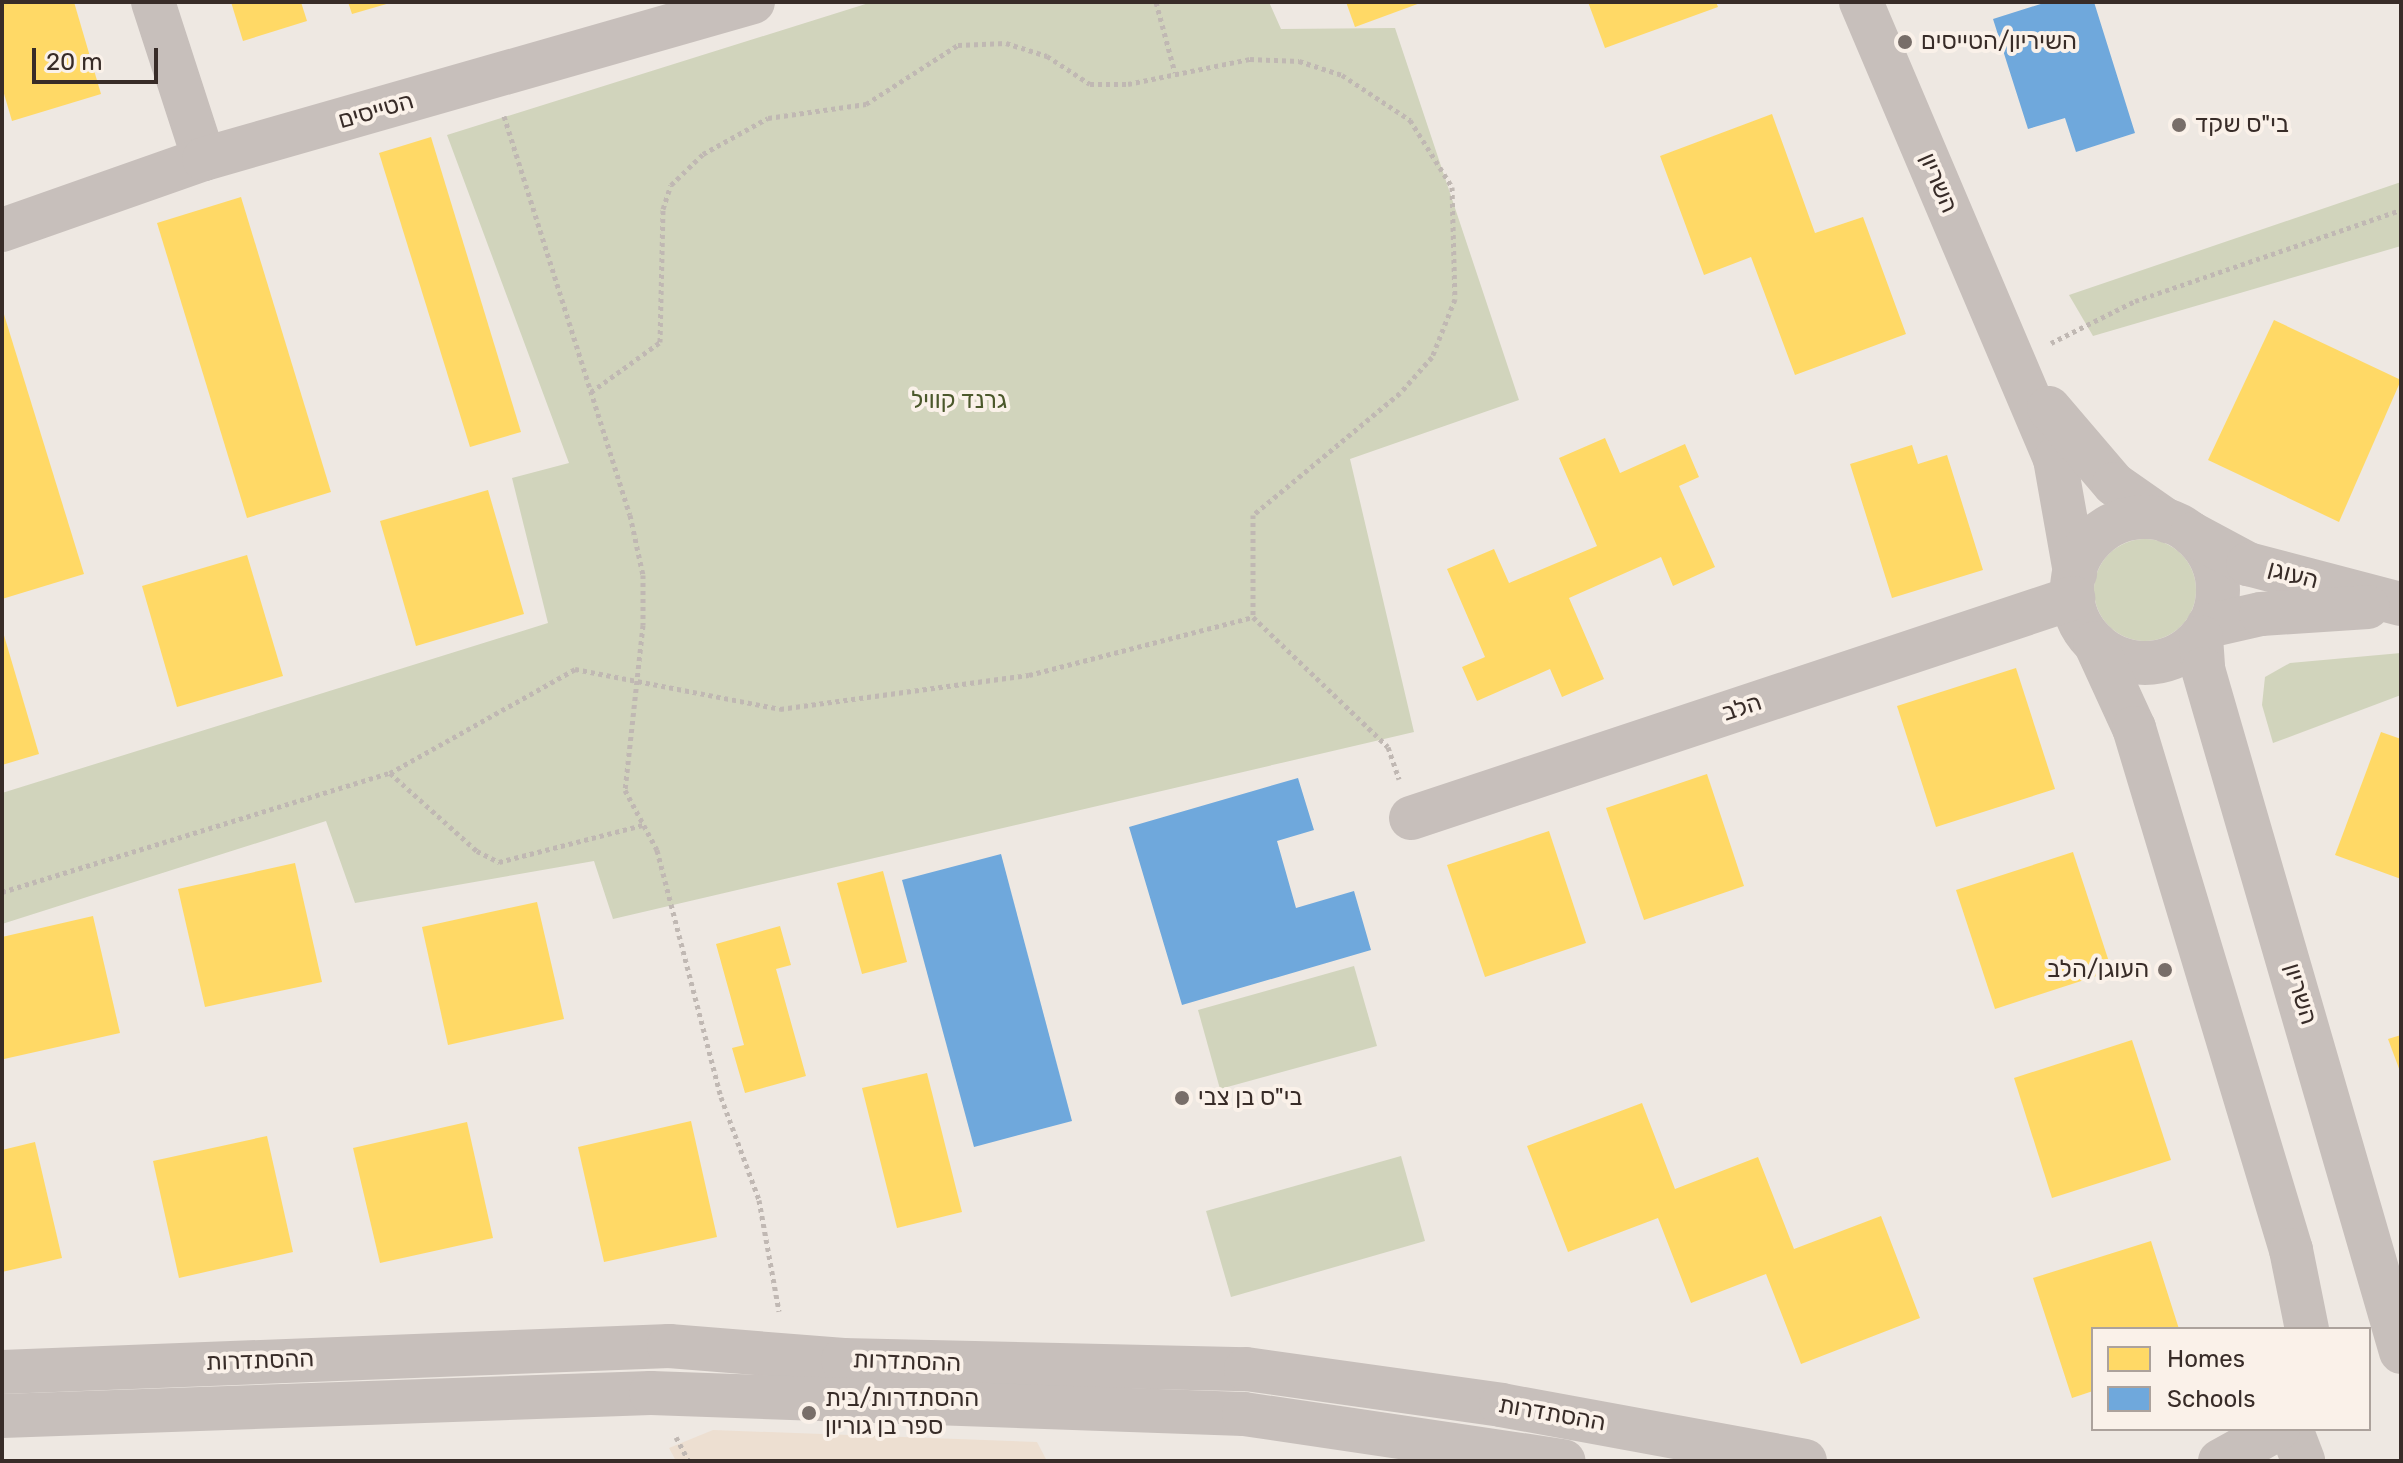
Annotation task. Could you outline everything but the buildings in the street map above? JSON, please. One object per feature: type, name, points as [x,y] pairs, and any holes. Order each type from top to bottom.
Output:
[{"type":"street","points":[[153,2],[204,159]]},
{"type":"street","name":"הטייסים","points":[[2,230],[204,159],[753,2]]},
{"type":"street","name":"השריון","points":[[1861,2],[2055,459],[2074,585]]},
{"type":"street","name":"השריון","points":[[2015,364],[2114,484],[2178,527]]},
{"type":"street","points":[[2095,643],[2149,663],[2183,652],[2205,632],[2216,576],[2178,527],[2144,517],[2110,527],[2091,542],[2074,585],[2095,643],[2134,728],[2291,1250],[2307,1327]]},
{"type":"street","name":"העוגן","points":[[2178,527],[2248,564],[2401,604]]},
{"type":"street","name":"הלב","points":[[1411,818],[2074,585]]},
{"type":"street","name":"העוגן","points":[[2205,632],[2261,614],[2401,604]]},
{"type":"street","name":"השריון","points":[[2205,632],[2203,669],[2401,1354]]},
{"type":"street","name":"ההסתדרות","points":[[2,1372],[669,1346],[787,1356],[1246,1369],[1620,1444],[1805,1461]]},
{"type":"street","points":[[2371,1346],[2401,1354]]},
{"type":"street","name":"ההסתדרות","points":[[2,1416],[651,1393],[1244,1414],[1564,1461]]},
{"type":"street","points":[[2220,1461],[2274,1431]]},
{"type":"street","points":[[2292,1431],[2303,1461]]},
{"type":"path","points":[[1156,2],[1175,73]]},
{"type":"path","points":[[591,392],[660,342],[663,209],[671,185],[703,154],[768,118],[866,104],[958,45],[1006,43],[1047,56],[1090,84],[1250,59],[1299,61],[1342,75],[1410,120],[1452,187],[1455,299],[1432,357],[1366,425],[1253,515],[1253,617],[1388,747],[1411,818]]},
{"type":"path","points":[[492,78],[591,392],[643,575],[625,790],[657,850],[721,1097],[759,1200],[787,1356]]},
{"type":"path","points":[[2015,364],[2135,301],[2401,210]]},
{"type":"path","points":[[2,892],[390,773],[575,669],[780,709],[1029,675],[1253,617]]},
{"type":"path","points":[[390,773],[477,851],[499,862],[643,825]]},
{"type":"green space","name":"גרנד קוויל","points":[[872,2],[1269,2],[1281,29],[1395,28],[1519,400],[1350,459],[1414,732],[613,919],[594,861],[355,903],[326,821],[2,924],[2,793],[548,623],[512,478],[569,463],[447,135]]},
{"type":"green space","points":[[2401,182],[2401,246],[2093,336],[2069,295]]},
{"type":"green space","points":[[2145,539],[2174,547],[2188,561],[2196,590],[2188,619],[2174,633],[2145,641],[2116,633],[2102,619],[2094,590],[2102,561],[2116,547]]},
{"type":"green space","points":[[2401,653],[2401,695],[2273,743],[2262,705],[2265,677],[2290,663]]},
{"type":"green space","points":[[1354,966],[1377,1046],[1220,1089],[1198,1010]]},
{"type":"green space","points":[[1401,1156],[1425,1241],[1231,1297],[1206,1211]]},
{"type":"shaded area","points":[[713,1430],[1037,1442],[1047,1461],[676,1461],[669,1448]]},
{"type":"place","name":"השיריון/הטייסים","points":[[1905,42]]},
{"type":"place","name":"בי\"ס שקד","points":[[2179,125]]},
{"type":"place","name":"העוגן/הלב","points":[[2165,970]]},
{"type":"place","name":"בי\"ס בן צבי","points":[[1182,1098]]},
{"type":"place","name":"ההסתדרות/בית ספר בן גוריון","points":[[809,1413]]}]
